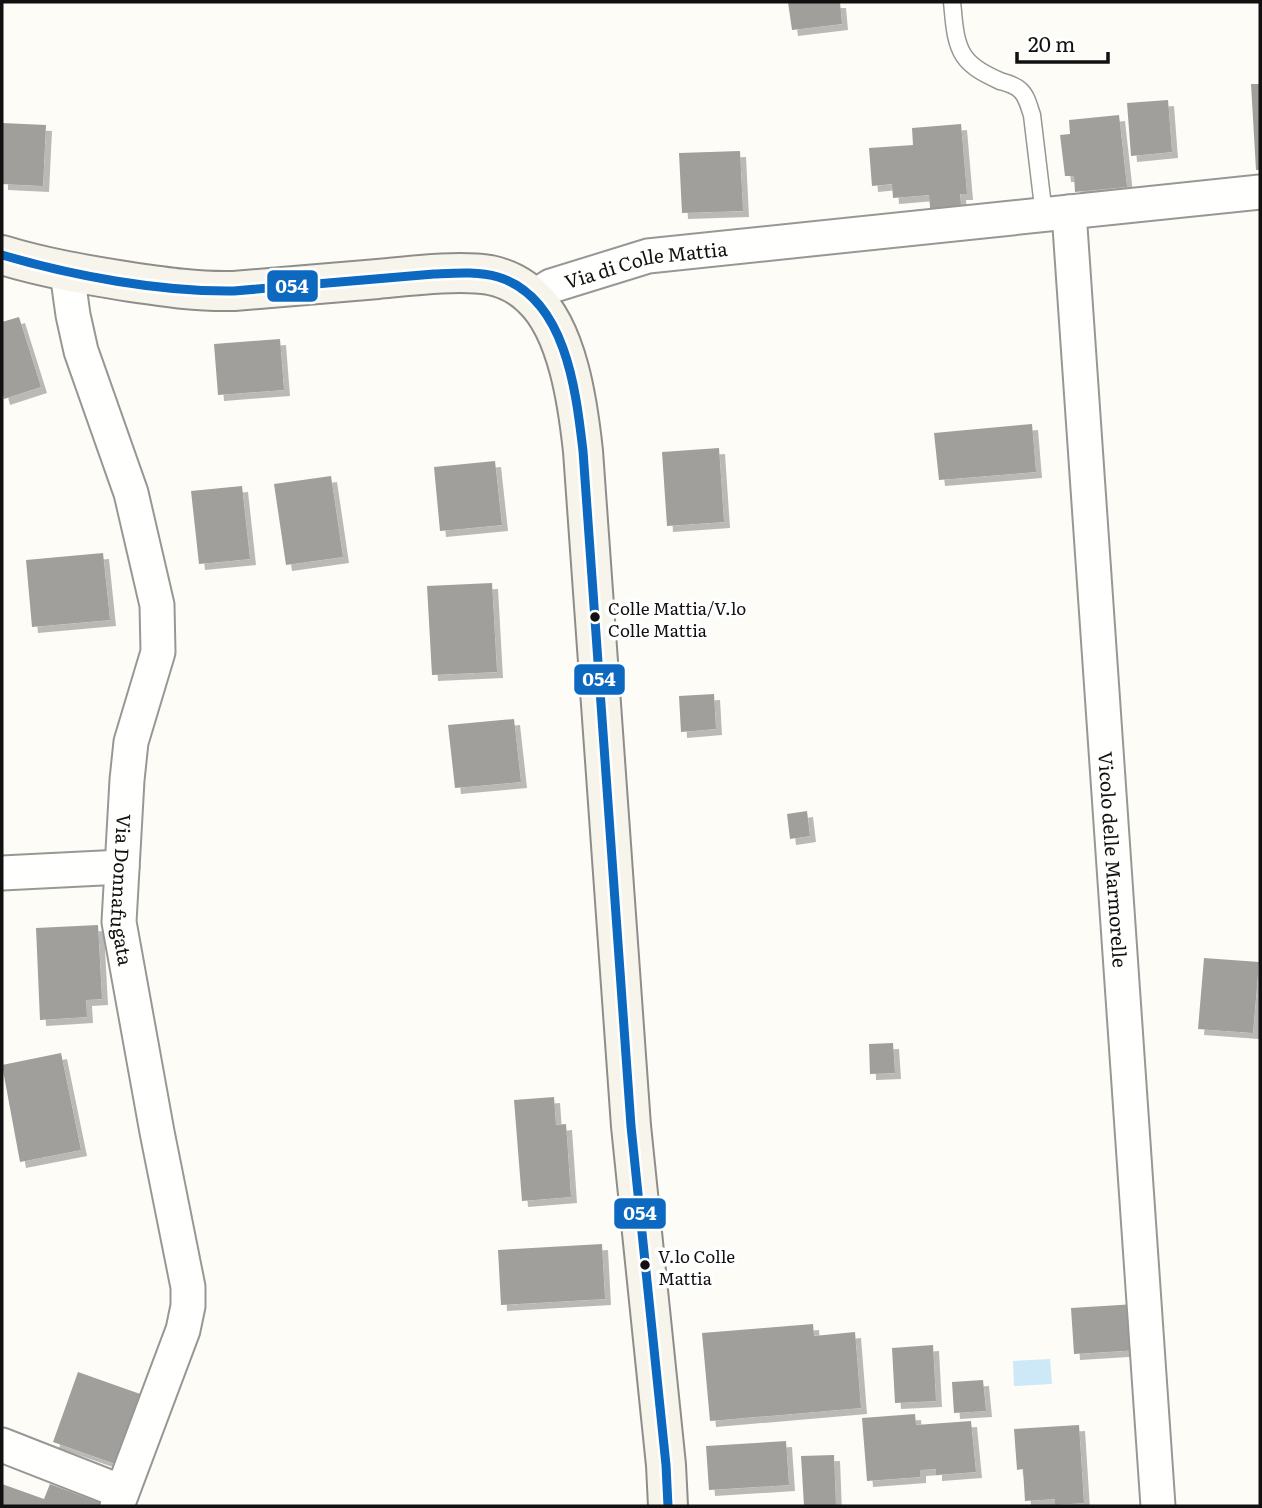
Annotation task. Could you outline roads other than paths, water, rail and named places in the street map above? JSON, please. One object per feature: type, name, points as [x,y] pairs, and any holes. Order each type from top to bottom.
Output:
[{"type":"street","name":"Via di Colle Mattia","points":[[533,298],[551,286],[648,256],[1260,192]]},
{"type":"street","name":"Vicolo delle Marmorelle","points":[[1056,213],[1158,1506]]},
{"type":"street","points":[[2,255],[67,272],[182,290],[220,292],[397,277],[479,274],[496,276],[533,298],[554,328],[561,342],[578,408],[583,451],[631,1126],[668,1506]]},
{"type":"street","name":"Via Donnafugata","points":[[67,272],[79,343],[131,493],[158,605],[158,652],[131,742],[120,922],[188,1287],[188,1306],[183,1330],[119,1499]]},
{"type":"street","points":[[2,873],[122,867]]},
{"type":"street","points":[[2,1445],[119,1499]]},
{"type":"lane","points":[[952,2],[957,41],[963,56],[982,72],[1014,86],[1027,100],[1056,213]]},
{"type":"water","points":[[1050,1359],[1052,1384],[1014,1386],[1013,1361]]},
{"type":"place","name":"Colle Mattia/V.lo Colle Mattia","points":[[595,617]]},
{"type":"place","name":"V.lo Colle Mattia","points":[[645,1265]]}]
